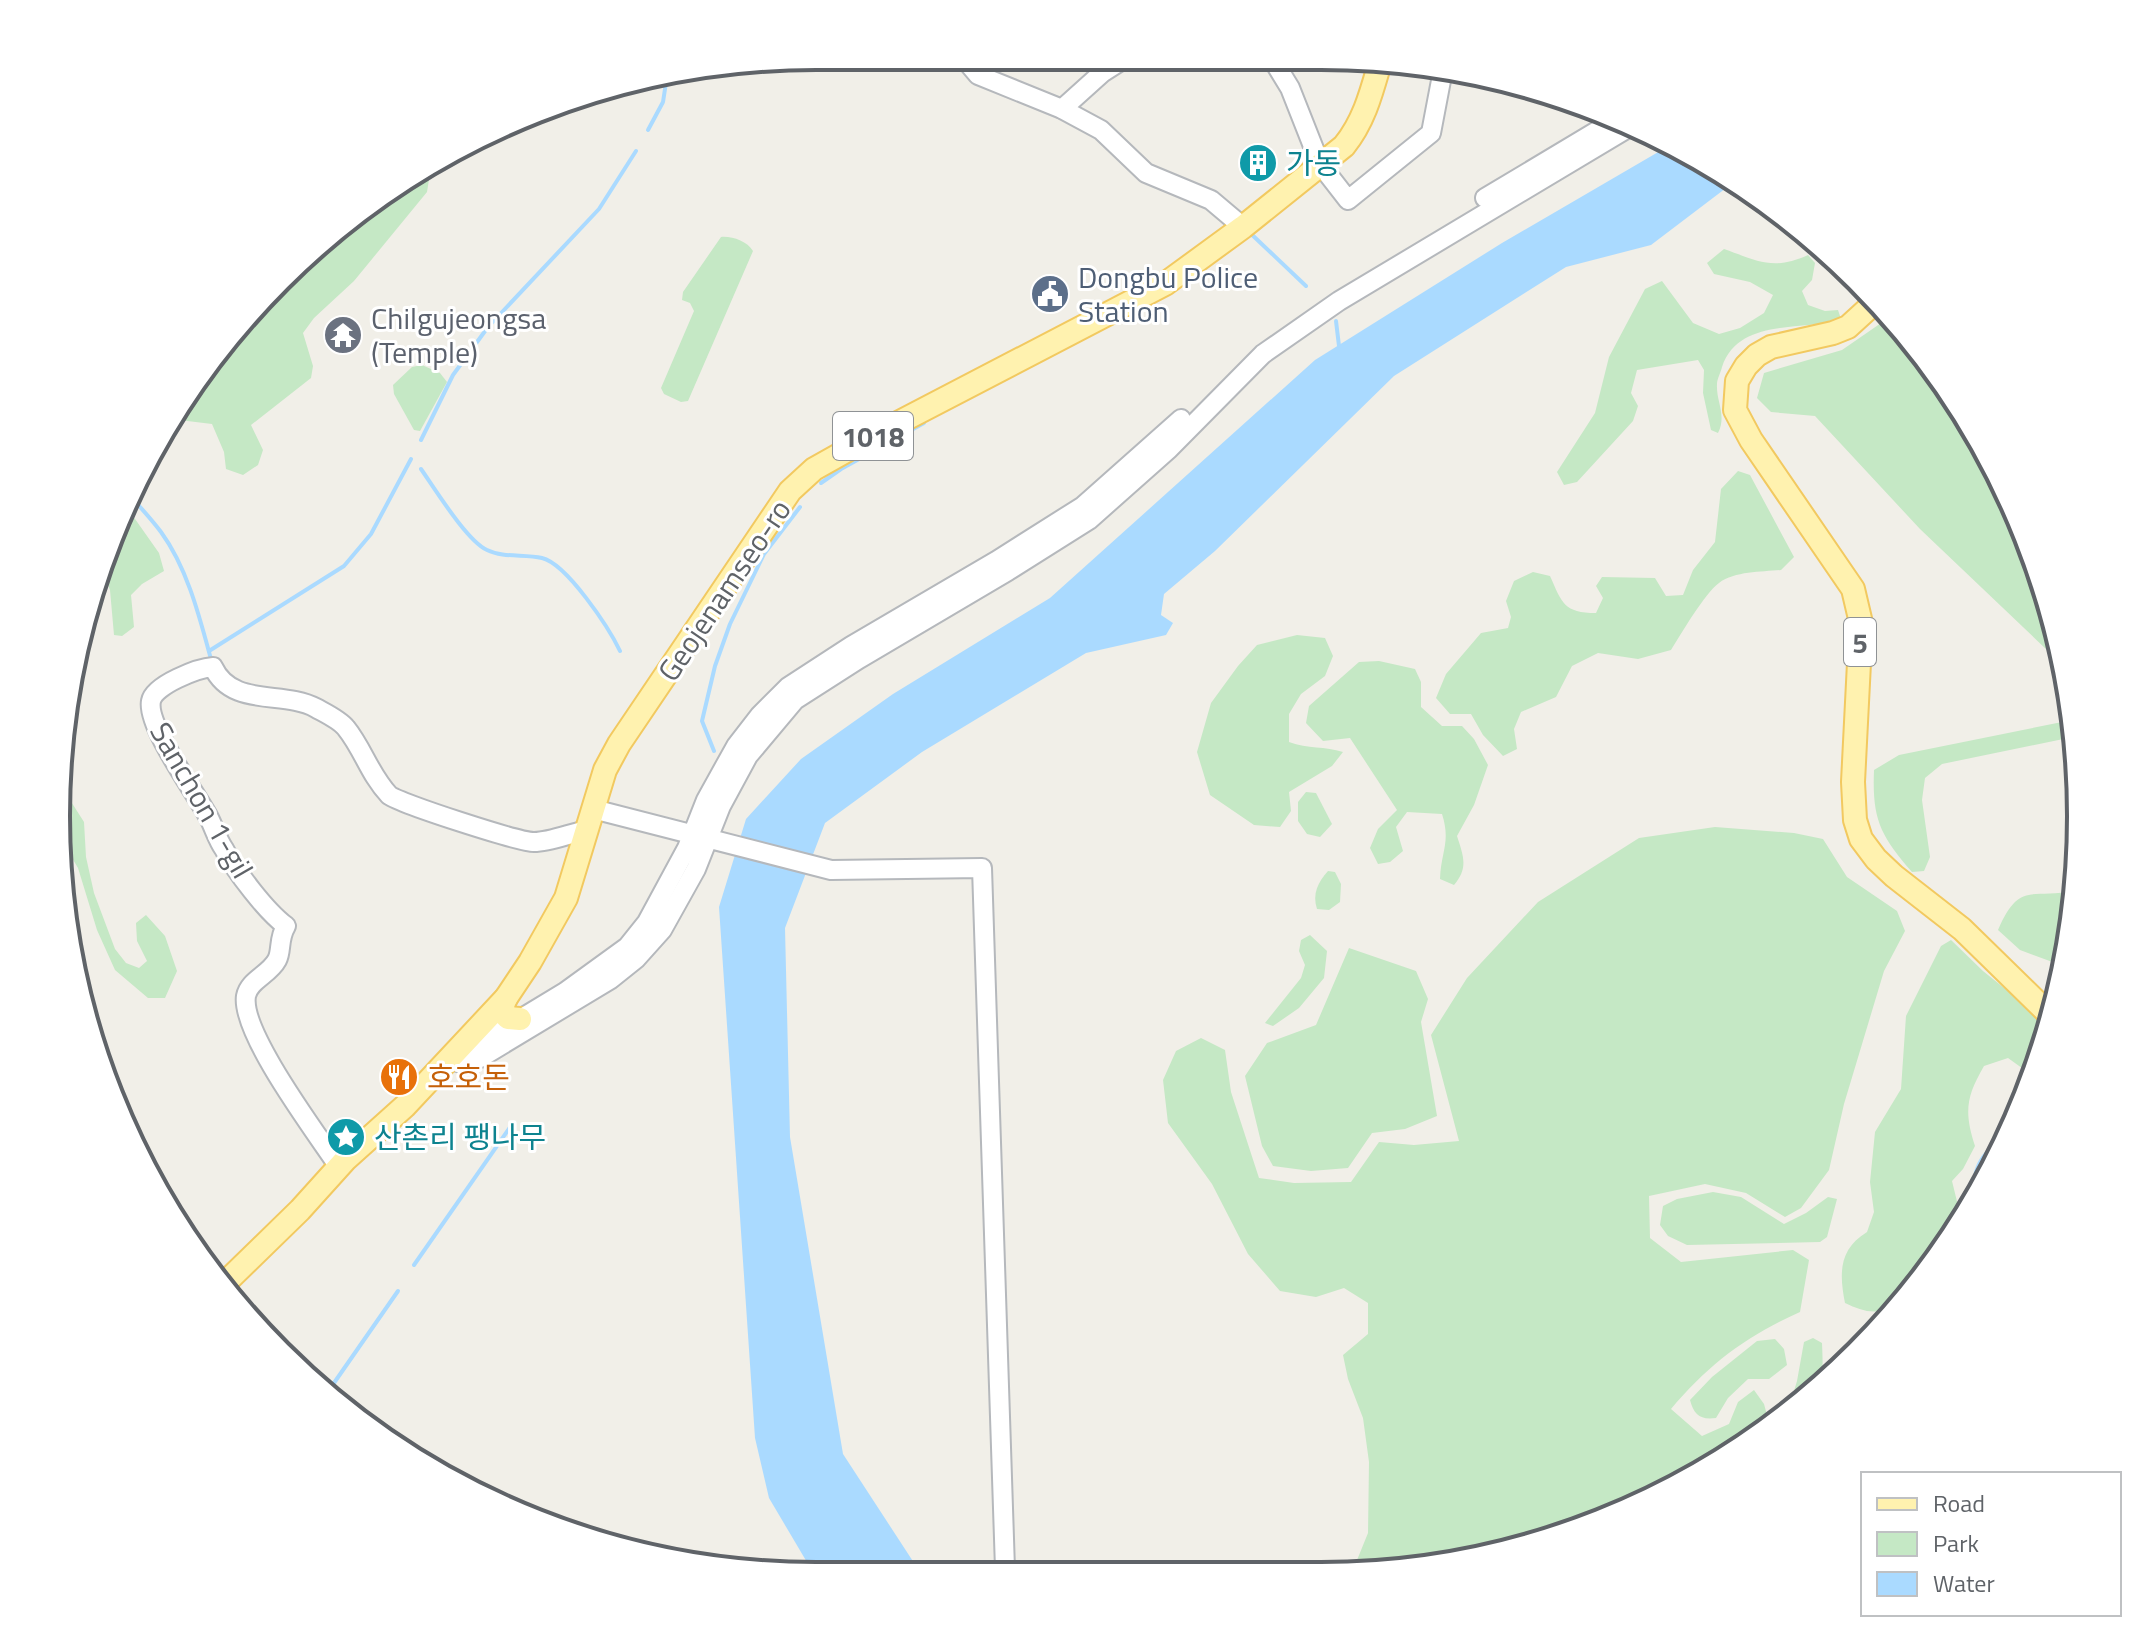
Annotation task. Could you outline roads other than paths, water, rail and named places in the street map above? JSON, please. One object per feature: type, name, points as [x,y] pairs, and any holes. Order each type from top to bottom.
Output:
[{"type":"main road","name":"Geojenamseo-ro","points":[[230,1278],[339,1167],[462,1056],[506,998],[566,898],[605,770],[619,744],[790,491],[814,469],[1165,284],[1243,227],[1344,146],[1367,108],[1377,73]]},
{"type":"main road","name":"5","points":[[1868,309],[1848,327],[1824,336],[1771,347],[1757,355],[1737,381],[1735,410],[1751,440],[1853,589],[1861,623],[1853,782],[1855,820],[1861,839],[1894,876],[1962,929],[2042,1008]]},
{"type":"main road","points":[[506,998],[504,1014],[508,1018],[520,1019]]},
{"type":"street","points":[[974,70],[978,75],[1062,109],[1101,130],[1146,173],[1211,200],[1243,227]]},
{"type":"street","points":[[1062,109],[1107,70]]},
{"type":"street","points":[[1279,70],[1290,88],[1320,164],[1348,200],[1431,133],[1441,80]]},
{"type":"street","points":[[462,1056],[600,986],[636,959],[662,930],[709,838],[706,800],[736,746],[760,715],[788,687],[1083,506],[1164,436],[1257,346],[1303,311],[1404,246],[1614,130]]},
{"type":"street","name":"Sanchon 1-gil","points":[[339,1167],[255,1037],[245,1000],[250,986],[266,975],[279,957],[279,942],[286,926],[273,916],[224,850],[209,818],[156,729],[150,708],[151,696],[201,668],[213,667],[219,679],[229,687],[256,696],[312,706],[345,726],[373,776],[392,798],[441,816],[533,842],[590,819]]},
{"type":"street","points":[[590,819],[709,838],[831,870],[982,868],[1005,1562]]},
{"type":"street","points":[[462,1056],[601,968],[627,947],[709,838]]},
{"type":"water","points":[[1659,151],[1724,189],[1651,245],[1566,267],[1394,376],[1215,551],[1164,594],[1161,615],[1173,623],[1166,635],[1086,653],[922,752],[825,823],[785,928],[790,1137],[843,1454],[913,1562],[807,1562],[769,1498],[755,1438],[719,907],[746,819],[801,759],[893,694],[1050,598],[1315,360],[1502,243]]},
{"type":"water","points":[[1989,1149],[1972,1179],[1977,1163]]},
{"type":"waterway","points":[[648,130],[663,102],[666,85]]},
{"type":"waterway","points":[[421,440],[453,375],[488,327],[599,209],[636,151]]},
{"type":"waterway","points":[[1248,231],[1306,286]]},
{"type":"waterway","points":[[1336,321],[1339,346]]},
{"type":"waterway","points":[[821,483],[924,423]]},
{"type":"waterway","points":[[209,651],[344,566],[371,534],[411,459]]},
{"type":"waterway","points":[[421,469],[452,514],[479,545],[500,554],[542,558],[563,572],[597,613],[620,651]]},
{"type":"waterway","points":[[138,505],[161,532],[179,562],[212,663]]},
{"type":"waterway","points":[[714,751],[702,721],[715,666],[730,624],[764,554],[800,507]]},
{"type":"waterway","points":[[414,1265],[513,1123]]},
{"type":"waterway","points":[[333,1384],[398,1291]]},
{"type":"place","name":"가동","points":[[1258,163]]},
{"type":"place","name":"Dongbu Police Station","points":[[1050,294]]},
{"type":"place","name":"Chilgujeongsa (Temple)","points":[[343,335]]},
{"type":"place","name":"호호돈","points":[[399,1077]]},
{"type":"place","name":"산촌리 팽나무","points":[[346,1137]]}]
